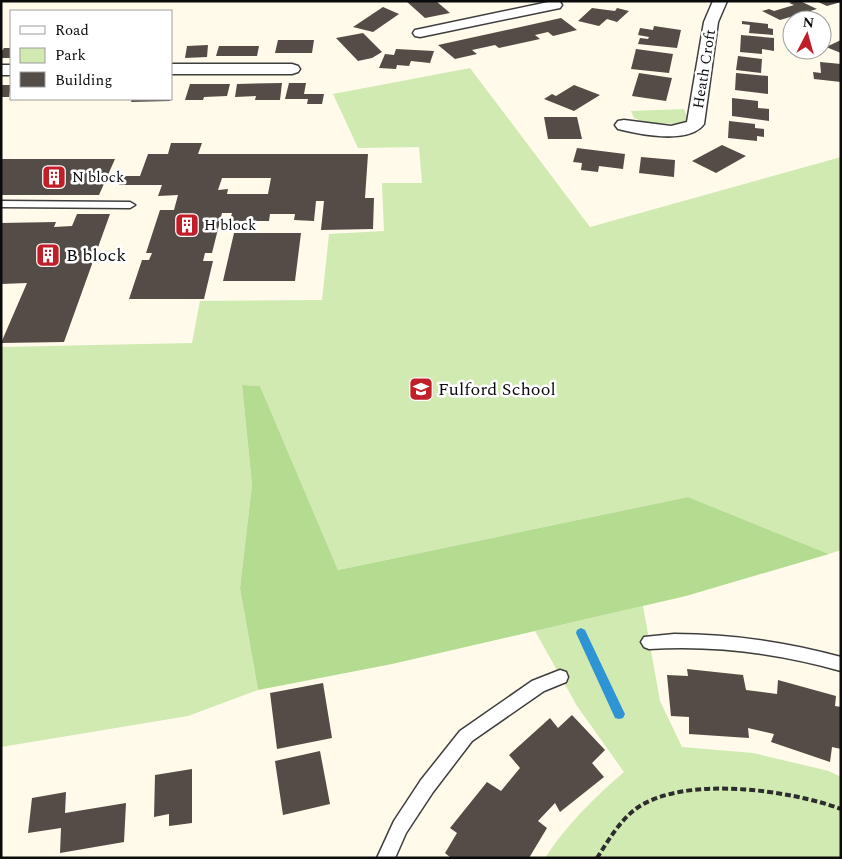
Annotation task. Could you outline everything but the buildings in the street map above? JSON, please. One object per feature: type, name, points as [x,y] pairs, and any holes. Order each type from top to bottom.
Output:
[{"type":"street","name":"Heath Croft","points":[[624,125],[675,131],[689,129],[695,124],[711,22],[720,1]]},
{"type":"street","points":[[420,33],[555,5]]},
{"type":"street","points":[[474,7],[487,18]]},
{"type":"street","points":[[172,69],[292,69]]},
{"type":"lane","points":[[1,204],[130,205]]},
{"type":"lane","points":[[649,642],[687,639],[742,642],[789,650],[841,664]]},
{"type":"lane","points":[[386,858],[405,818],[466,736],[538,686],[560,677]]},
{"type":"path","points":[[597,858],[608,840],[639,806],[671,794],[729,788],[794,794],[828,803],[841,809]]},
{"type":"green space","name":"Fulford School","points":[[470,68],[590,227],[841,157],[841,550],[829,554],[688,497],[338,570],[260,386],[242,385],[252,485],[240,588],[258,690],[188,716],[1,747],[1,347],[192,343],[200,301],[322,300],[329,234],[384,231],[382,183],[422,183],[419,147],[358,148],[333,94]]},
{"type":"green space","points":[[684,109],[688,119],[683,124],[647,123],[634,118],[631,111]]},
{"type":"green space","points":[[242,385],[260,386],[338,570],[688,497],[829,554],[686,596],[392,664],[258,690],[240,588],[252,485]]},
{"type":"green space","points":[[643,606],[660,701],[682,747],[753,753],[829,771],[841,777],[841,858],[545,858],[562,834],[582,812],[624,772],[577,706],[535,631]]},
{"type":"waterway","points":[[581,633],[619,714]]},
{"type":"place","name":"N block","points":[[54,177]]},
{"type":"place","name":"H block","points":[[187,225]]},
{"type":"place","name":"B block","points":[[48,255]]},
{"type":"place","name":"Fulford School","points":[[421,389]]}]
